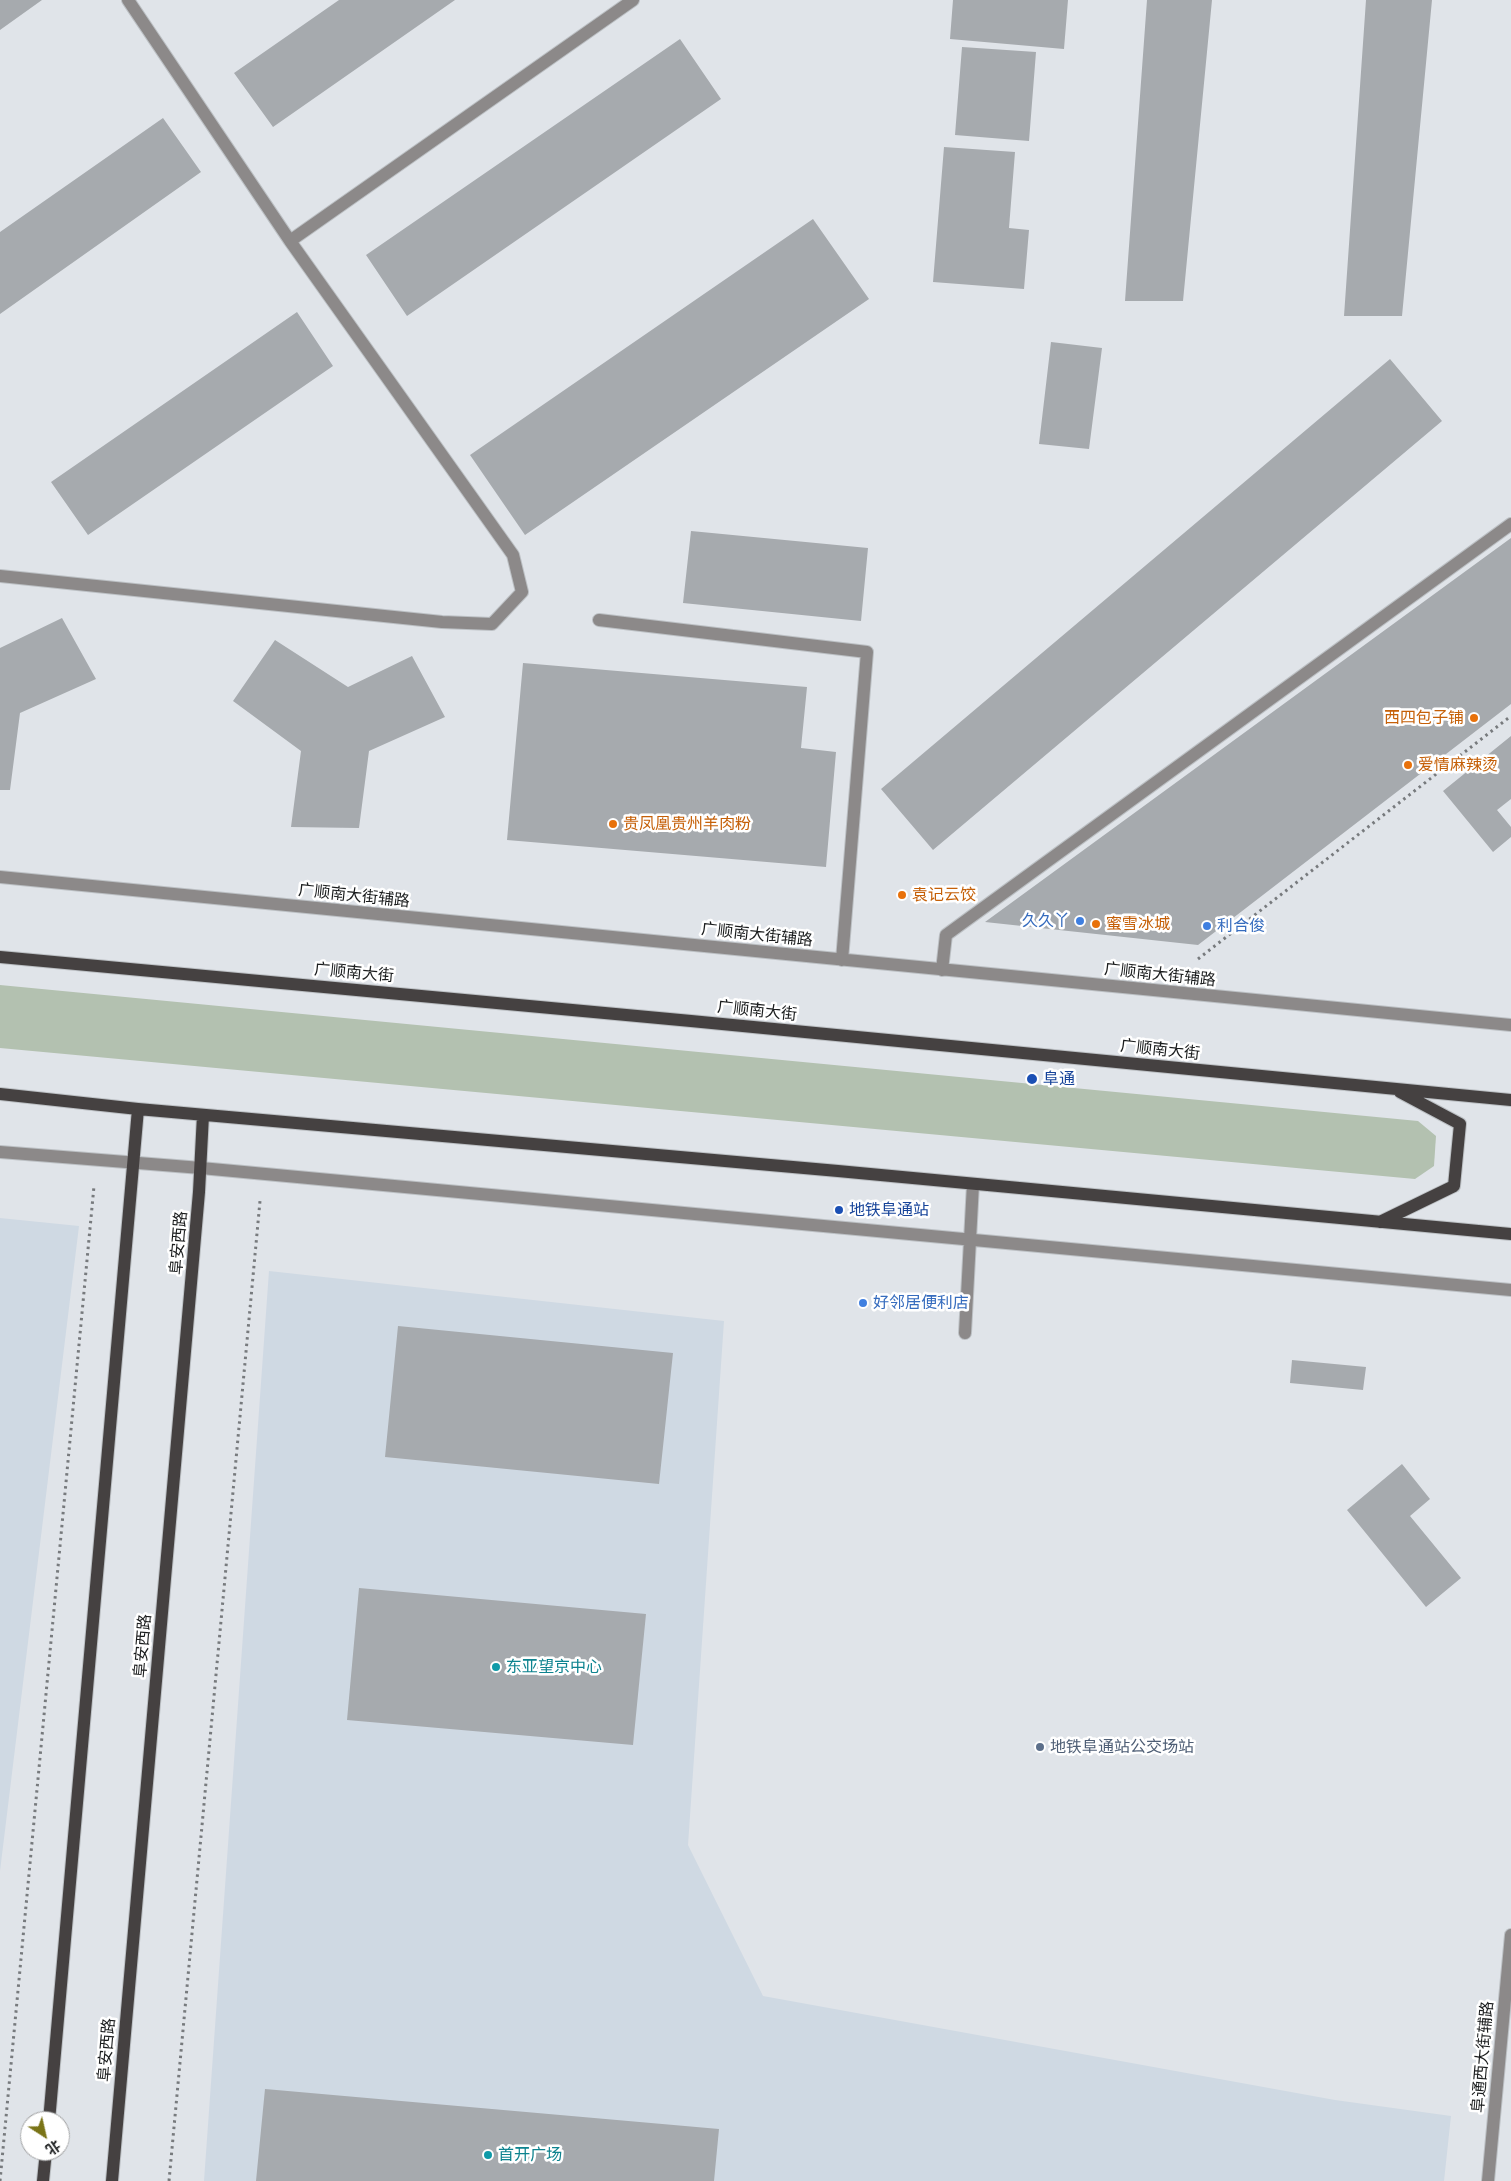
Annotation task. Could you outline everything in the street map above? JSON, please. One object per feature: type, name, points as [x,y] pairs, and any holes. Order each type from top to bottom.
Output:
[{"type":"main road","name":"广顺南大街","points":[[0,957],[672,1019],[1511,1100]]},
{"type":"main road","points":[[1380,1222],[1454,1186],[1460,1124],[1394,1089]]},
{"type":"main road","points":[[0,1094],[202,1115],[1511,1234]]},
{"type":"main road","points":[[50,2111],[138,1109]]},
{"type":"main road","name":"阜安西路","points":[[112,2181],[200,1168],[202,1115]]},
{"type":"main road","points":[[44,2181],[45,2161]]},
{"type":"street","points":[[0,576],[442,622],[492,624],[522,592],[513,555],[290,241],[128,0]]},
{"type":"street","points":[[290,241],[633,0]]},
{"type":"street","points":[[942,970],[946,935],[1511,524]]},
{"type":"street","points":[[599,620],[867,652],[842,960]]},
{"type":"street","name":"广顺南大街辅路","points":[[0,877],[1511,1026]]},
{"type":"street","points":[[0,1152],[200,1168],[1511,1290]]},
{"type":"street","points":[[965,1333],[973,1184]]},
{"type":"street","name":"阜通西大街辅路","points":[[1488,2181],[1511,1935]]},
{"type":"path","points":[[1198,959],[1511,716]]},
{"type":"path","points":[[0,2181],[96,1160]]},
{"type":"path","points":[[169,2181],[262,1174]]},
{"type":"shaded area","points":[[0,1218],[79,1226],[0,1871]]},
{"type":"shaded area","points":[[269,1271],[724,1321],[688,1845],[763,1996],[1335,2100],[1451,2116],[1444,2181],[204,2181]]},
{"type":"green space","points":[[0,985],[1418,1121],[1436,1136],[1434,1166],[1415,1179],[0,1048]]},
{"type":"building","points":[[0,0],[42,0],[0,30]]},
{"type":"building","points":[[339,0],[455,0],[273,127],[234,73]]},
{"type":"building","points":[[953,0],[1068,0],[1064,49],[950,39]]},
{"type":"building","points":[[1147,0],[1212,0],[1183,301],[1125,301]]},
{"type":"building","points":[[1366,0],[1432,0],[1402,316],[1344,316]]},
{"type":"building","points":[[680,39],[721,99],[407,316],[366,255]]},
{"type":"building","points":[[962,47],[1036,52],[1029,141],[955,135]]},
{"type":"building","points":[[163,118],[201,172],[0,314],[0,232]]},
{"type":"building","points":[[944,147],[1015,152],[1009,228],[1029,230],[1024,289],[933,282]]},
{"type":"building","points":[[813,219],[869,299],[525,535],[470,455]]},
{"type":"building","points":[[297,312],[333,366],[88,535],[51,482]]},
{"type":"building","points":[[1051,342],[1102,348],[1089,449],[1039,444]]},
{"type":"building","points":[[1390,359],[1442,421],[933,850],[881,789]]},
{"type":"building","points":[[691,531],[868,548],[861,621],[683,603]]},
{"type":"building","points":[[1511,538],[1511,704],[1198,945],[985,922]]},
{"type":"building","points":[[62,618],[96,679],[20,713],[10,790],[0,790],[0,648]]},
{"type":"building","points":[[275,640],[348,687],[412,656],[445,717],[369,751],[359,828],[291,827],[301,751],[233,701]]},
{"type":"building","points":[[523,663],[807,687],[801,748],[836,752],[826,867],[507,840]]},
{"type":"building","points":[[1511,736],[1511,799],[1497,810],[1511,827],[1511,837],[1493,852],[1443,791]]},
{"type":"building","points":[[398,1326],[673,1353],[659,1484],[385,1457]]},
{"type":"building","points":[[1292,1360],[1366,1367],[1363,1390],[1290,1383]]},
{"type":"building","points":[[1402,1464],[1430,1499],[1410,1516],[1461,1578],[1426,1607],[1347,1510]]},
{"type":"building","name":"东亚望京中心","points":[[359,1588],[646,1614],[633,1745],[347,1720]]},
{"type":"building","name":"首开广场","points":[[265,2089],[719,2129],[714,2181],[256,2181]]},
{"type":"place","name":"西四包子铺","points":[[1474,718]]},
{"type":"place","name":"爱情麻辣烫","points":[[1408,765]]},
{"type":"place","name":"贵凤凰贵州羊肉粉","points":[[613,824]]},
{"type":"place","name":"袁记云饺","points":[[902,895]]},
{"type":"place","name":"久久丫","points":[[1080,921]]},
{"type":"place","name":"蜜雪冰城","points":[[1096,924]]},
{"type":"place","name":"利合俊","points":[[1207,926]]},
{"type":"place","name":"阜通","points":[[1032,1079]]},
{"type":"place","name":"地铁阜通站","points":[[839,1210]]},
{"type":"place","name":"好邻居便利店","points":[[863,1303]]},
{"type":"place","name":"东亚望京中心","points":[[496,1667]]},
{"type":"place","name":"地铁阜通站公交场站","points":[[1040,1747]]},
{"type":"place","name":"首开广场","points":[[488,2155]]}]
